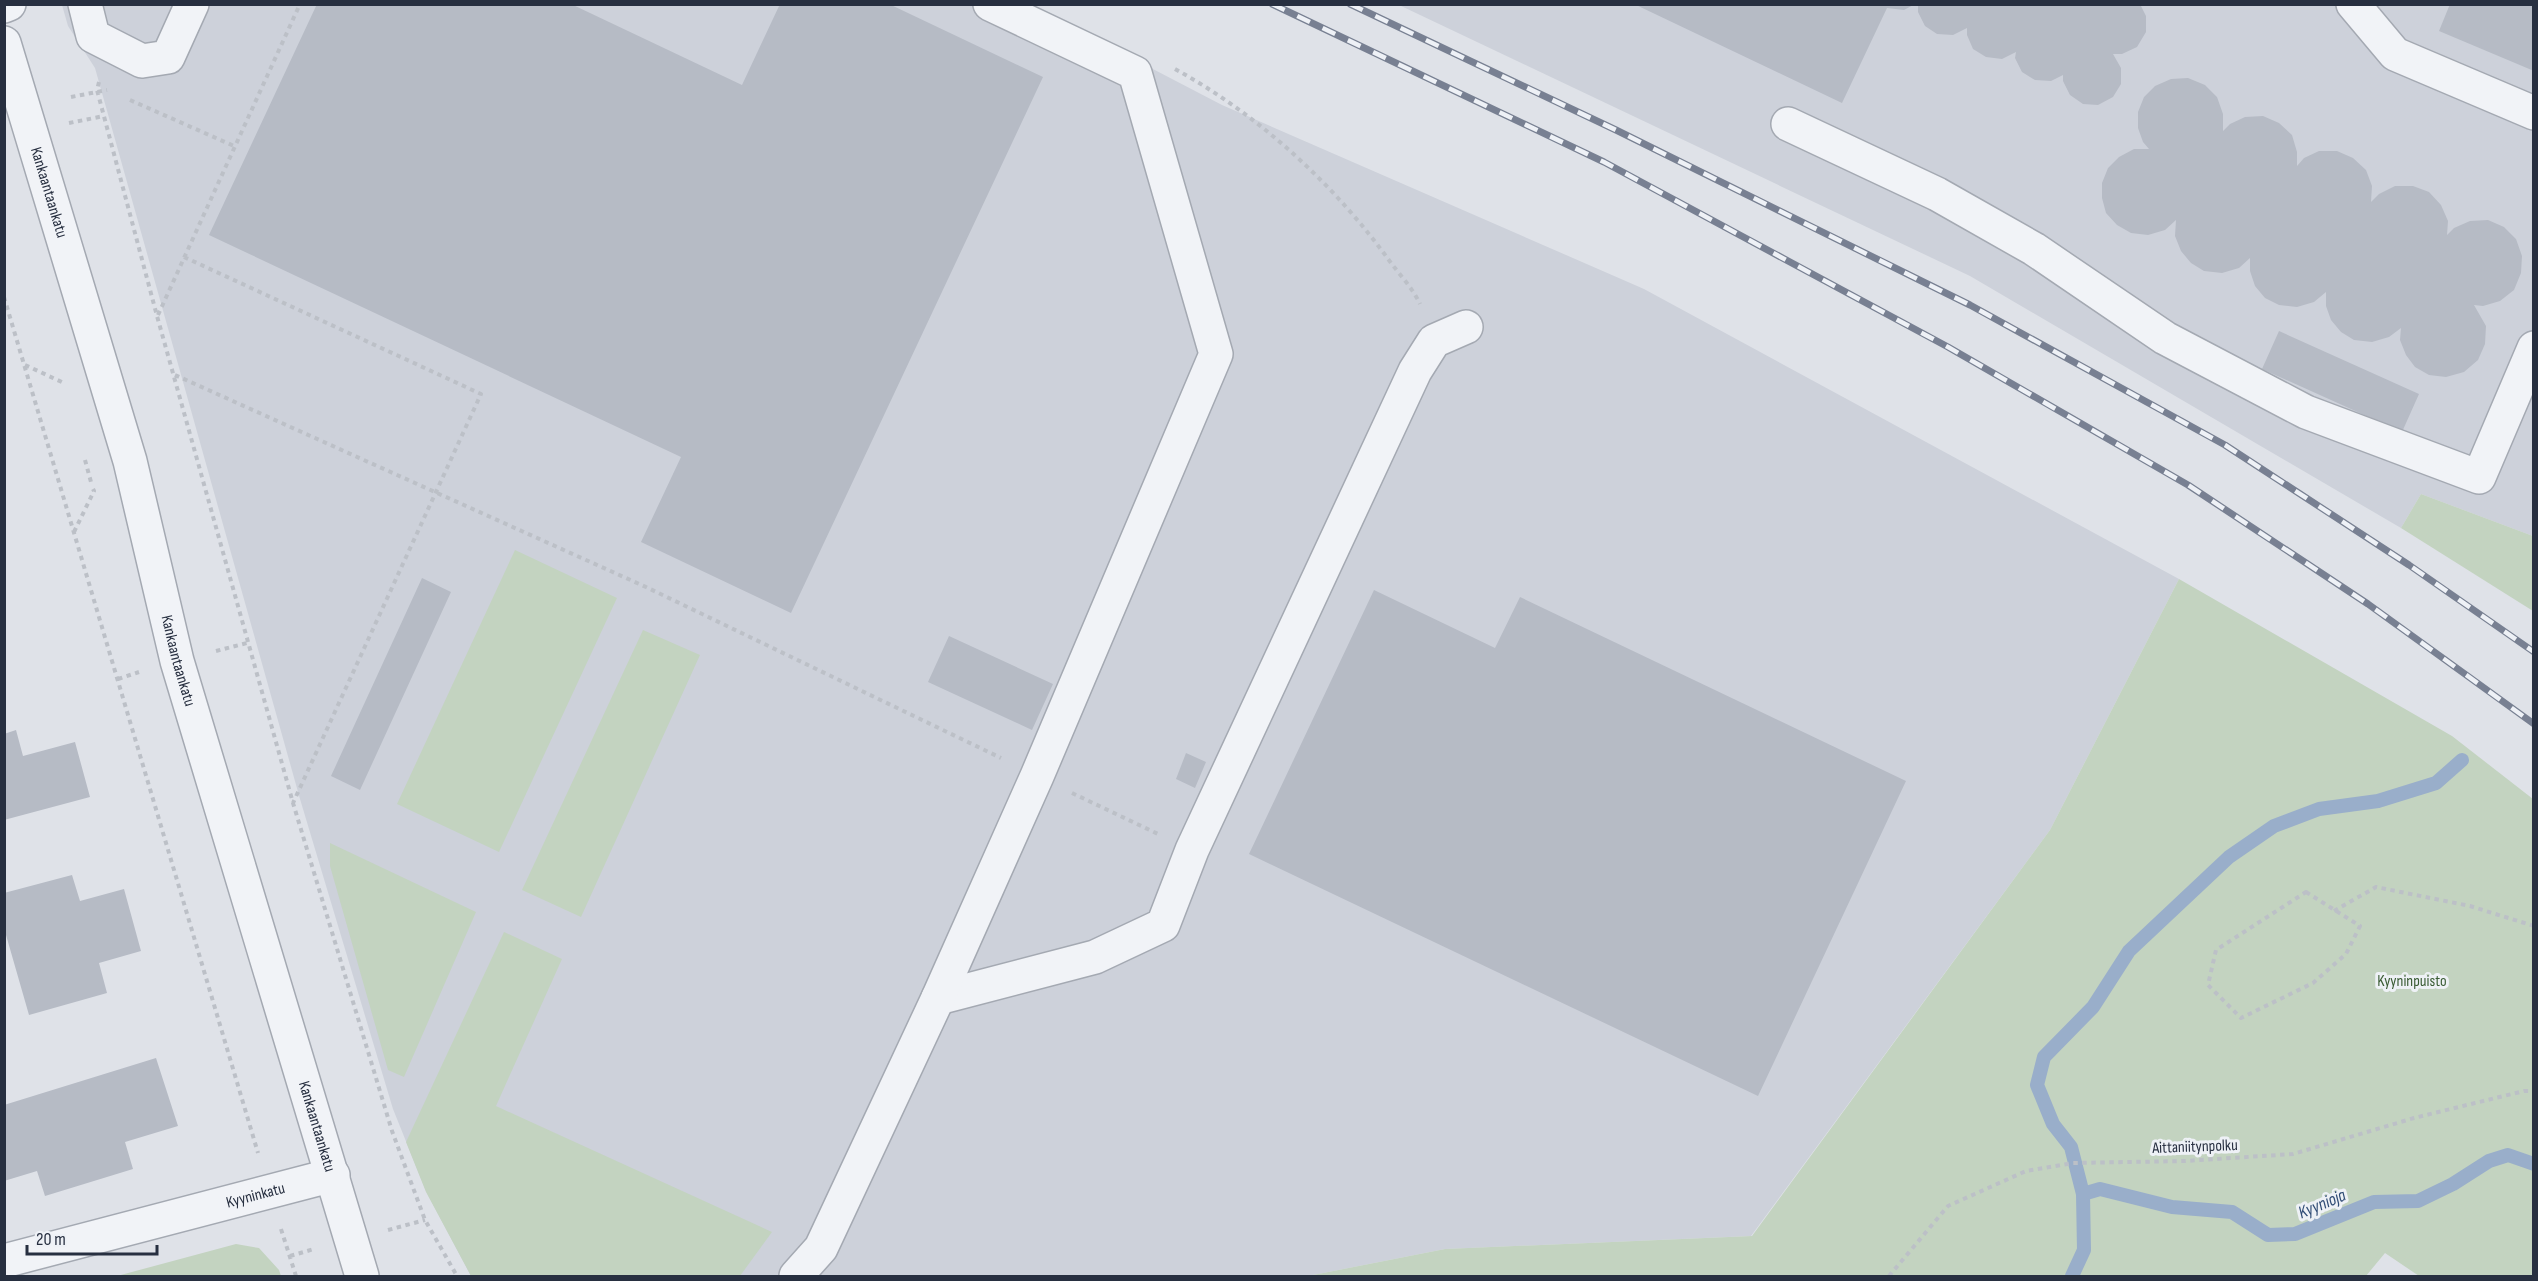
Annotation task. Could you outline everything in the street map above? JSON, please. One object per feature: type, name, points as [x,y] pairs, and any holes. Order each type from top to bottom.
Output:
[{"type":"street","points":[[85,4],[93,36],[142,61],[168,57],[192,4]]},
{"type":"street","points":[[796,1276],[821,1248],[938,998],[1037,776],[1216,354],[1135,72],[990,4]]},
{"type":"street","points":[[2353,4],[2395,54],[2534,113]]},
{"type":"street","name":"Kankaantaankatu","points":[[4,43],[130,461],[177,661],[362,1276]]},
{"type":"street","points":[[1788,124],[1937,194],[2034,249],[2165,338],[2306,412],[2479,477],[2534,348]]},
{"type":"street","points":[[938,998],[1095,957],[1163,925],[1192,850],[1415,370],[1434,341],[1466,327]]},
{"type":"street","name":"Kyyninkatu","points":[[4,1262],[333,1175]]},
{"type":"path","points":[[157,316],[300,4]]},
{"type":"path","points":[[107,43],[97,90],[292,803],[392,1131],[425,1220],[457,1276]]},
{"type":"path","points":[[1169,66],[1210,88],[1281,142],[1365,227],[1419,301],[1434,341]]},
{"type":"path","points":[[71,97],[104,89],[115,94]]},
{"type":"path","points":[[126,98],[234,146]]},
{"type":"path","points":[[77,122],[104,116]]},
{"type":"path","points":[[184,257],[481,394],[292,803]]},
{"type":"path","points":[[4,297],[296,1276]]},
{"type":"path","points":[[25,365],[64,381],[67,392]]},
{"type":"path","points":[[174,375],[646,587],[1192,850]]},
{"type":"path","points":[[74,532],[94,492],[84,457]]},
{"type":"path","points":[[2334,911],[2376,886],[2470,906],[2534,926]]},
{"type":"path","points":[[2306,891],[2334,911],[2360,927],[2346,954],[2313,983],[2241,1018],[2208,986],[2216,950],[2306,891]]},
{"type":"path","name":"Aittaniitynpolku","points":[[1889,1276],[1948,1206],[2026,1171],[2073,1163],[2186,1161],[2293,1154],[2414,1118],[2534,1091]]},
{"type":"shaded area","points":[[62,5],[1030,5],[1222,105],[1644,289],[2179,579],[2050,830],[1751,1236],[1445,1249],[1308,1276],[471,1276],[426,1191],[393,1109],[300,799],[95,68],[68,26]]},
{"type":"shaded area","points":[[1399,5],[2533,5],[2533,536],[2421,494],[2401,528],[1970,276]]},
{"type":"green space","points":[[2421,494],[2533,536],[2533,611],[2401,528]]},
{"type":"green space","points":[[515,550],[617,598],[499,852],[397,804]]},
{"type":"green space","name":"Kyyninpuisto","points":[[2179,579],[2452,736],[2533,799],[2533,1276],[2419,1276],[2385,1253],[2366,1276],[1308,1276],[1445,1249],[1752,1236],[2050,830]]},
{"type":"green space","points":[[643,630],[700,655],[581,917],[522,890]]},
{"type":"green space","points":[[330,843],[476,912],[404,1077],[388,1070],[330,866]]},
{"type":"green space","points":[[504,932],[562,959],[496,1106],[772,1232],[740,1276],[471,1276],[426,1192],[406,1142]]},
{"type":"green space","points":[[236,1244],[259,1248],[279,1270],[281,1276],[117,1276]]},
{"type":"building","points":[[317,4],[571,4],[742,85],[780,4],[889,4],[1043,77],[791,613],[641,542],[681,457],[209,235]]},
{"type":"building","points":[[1634,4],[1915,4],[1904,10],[1887,8],[1842,103]]},
{"type":"building","points":[[1918,4],[2140,4],[2146,16],[2146,32],[2137,47],[2122,54],[2113,54],[2121,68],[2121,84],[2113,97],[2098,105],[2083,104],[2070,95],[2063,81],[2063,75],[2051,81],[2035,80],[2022,72],[2015,58],[2016,52],[2002,59],[1986,57],[1973,49],[1967,35],[1967,28],[1953,35],[1937,34],[1925,26],[1918,12]]},
{"type":"building","points":[[2450,4],[2534,4],[2534,71],[2439,31]]},
{"type":"building","points":[[2188,78],[2205,85],[2217,97],[2223,114],[2223,131],[2230,124],[2245,117],[2263,116],[2279,123],[2292,135],[2297,152],[2297,166],[2304,158],[2319,151],[2337,151],[2353,158],[2366,170],[2372,186],[2371,202],[2379,194],[2395,186],[2413,186],[2429,192],[2441,205],[2448,221],[2447,235],[2454,228],[2470,221],[2488,220],[2504,227],[2516,239],[2522,256],[2521,273],[2514,290],[2500,301],[2483,306],[2474,305],[2486,326],[2485,344],[2478,360],[2464,372],[2446,377],[2429,375],[2415,367],[2406,355],[2400,340],[2401,328],[2389,337],[2372,342],[2354,340],[2341,332],[2331,320],[2326,306],[2326,292],[2314,302],[2297,307],[2279,305],[2265,298],[2255,286],[2250,271],[2250,258],[2239,268],[2222,273],[2204,271],[2191,263],[2181,251],[2175,236],[2176,220],[2165,230],[2148,235],[2131,233],[2117,225],[2106,213],[2102,198],[2102,183],[2108,168],[2119,157],[2134,149],[2149,149],[2143,142],[2138,128],[2138,112],[2144,97],[2155,86],[2171,79]]},
{"type":"building","points":[[2279,331],[2419,394],[2402,432],[2262,369]]},
{"type":"building","points":[[422,578],[451,592],[360,790],[331,776]]},
{"type":"building","points":[[1374,590],[1495,648],[1520,597],[1906,781],[1758,1096],[1249,854]]},
{"type":"building","points":[[949,636],[1053,684],[1032,730],[928,682]]},
{"type":"building","points":[[16,730],[23,756],[75,742],[90,797],[4,820],[4,734]]},
{"type":"building","points":[[1186,753],[1206,762],[1195,788],[1176,779]]},
{"type":"building","points":[[72,875],[80,901],[124,889],[141,951],[99,963],[107,993],[29,1015],[4,928],[4,893]]},
{"type":"building","points":[[156,1058],[178,1126],[125,1142],[133,1169],[45,1196],[37,1171],[4,1181],[4,1105]]},
{"type":"waterway","points":[[2072,1276],[2084,1250],[2083,1194],[2071,1147],[2053,1124],[2037,1085],[2044,1057],[2093,1007],[2129,951],[2229,857],[2274,826],[2319,809],[2378,801],[2436,783],[2462,760]]},
{"type":"waterway","name":"Kyynioja","points":[[2083,1194],[2100,1189],[2172,1207],[2232,1212],[2268,1235],[2295,1234],[2374,1202],[2418,1201],[2453,1184],[2489,1161],[2508,1155],[2534,1164]]},
{"type":"railway","points":[[1272,4],[1604,162],[1948,347],[2188,485],[2368,604],[2534,724]]},
{"type":"railway","points":[[1350,4],[1616,130],[1970,305],[2225,445],[2409,565],[2534,652]]}]
